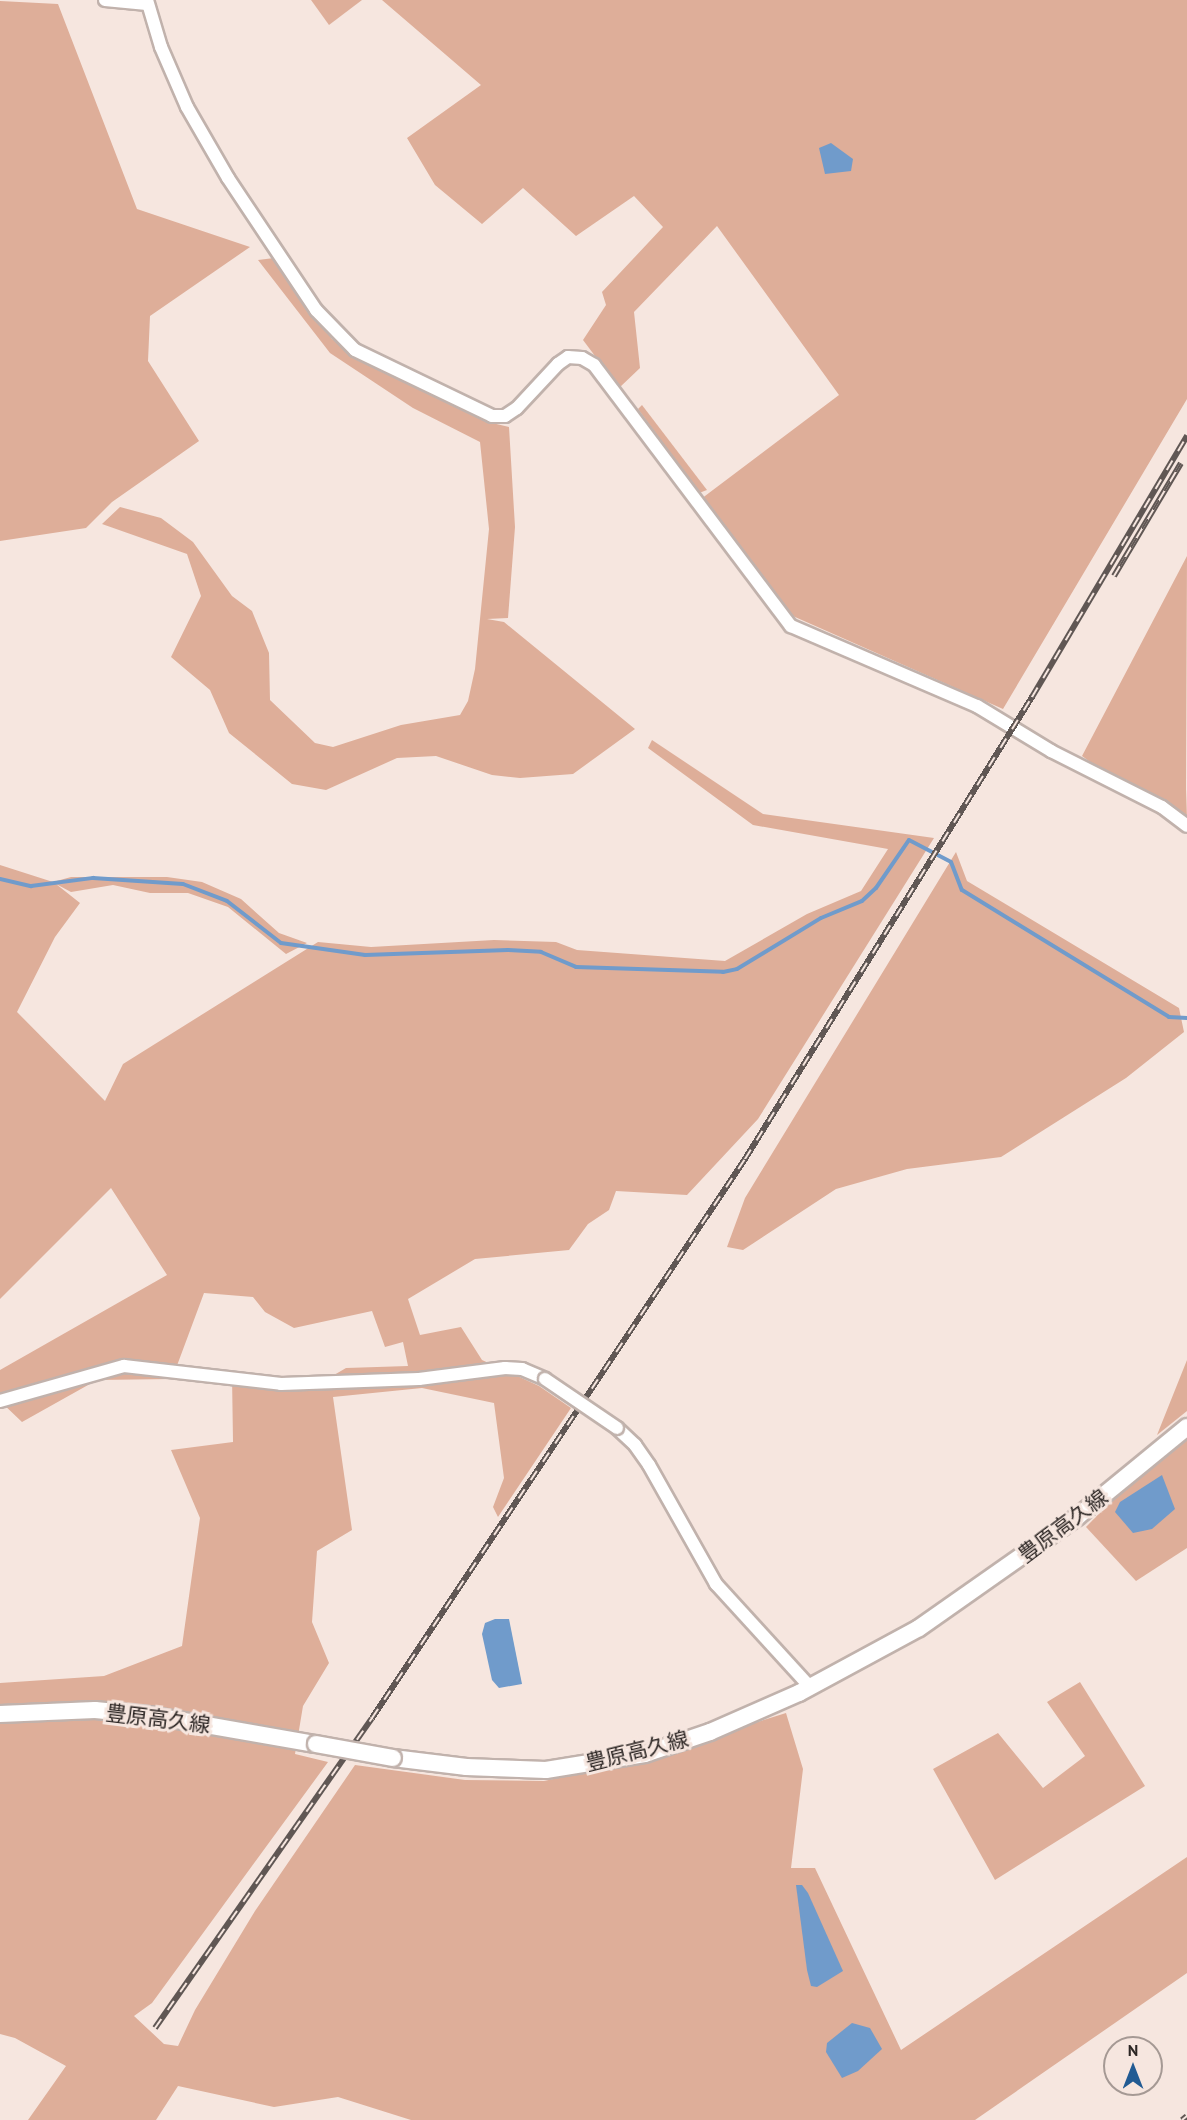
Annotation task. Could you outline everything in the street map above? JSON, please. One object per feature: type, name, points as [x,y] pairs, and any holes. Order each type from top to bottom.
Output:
[{"type":"main road","name":"豊原高久線","points":[[0,1714],[95,1710],[149,1715],[393,1758],[507,1770],[594,1764],[645,1754],[710,1732],[810,1687],[919,1628],[983,1586],[1077,1517],[1187,1427]]},
{"type":"street","points":[[105,0],[147,2],[187,107],[228,178],[316,310],[355,350],[492,416],[505,416],[517,408],[558,364],[568,357],[588,362],[621,399],[791,626],[977,706],[1051,751],[1162,807],[1187,826]]},
{"type":"street","points":[[0,1401],[124,1366],[281,1384],[419,1379],[505,1368],[522,1369],[545,1379],[617,1428],[635,1445],[649,1465],[716,1584],[810,1687]]},
{"type":"shaded area","points":[[311,0],[362,0],[329,25]]},
{"type":"shaded area","points":[[382,0],[1187,0],[1187,399],[1003,709],[786,613],[701,499],[839,395],[717,226],[634,312],[640,368],[619,388],[583,340],[606,305],[602,292],[663,227],[634,196],[576,236],[523,188],[482,224],[435,185],[407,138],[481,85]]},
{"type":"shaded area","points":[[0,1],[58,4],[137,209],[250,247],[150,316],[148,361],[199,441],[112,502],[86,528],[0,541]]},
{"type":"shaded area","points":[[274,258],[332,339],[488,422],[509,427],[515,527],[508,618],[487,619],[504,622],[635,729],[573,774],[520,778],[492,775],[436,756],[397,758],[326,790],[292,784],[229,733],[210,690],[171,657],[201,596],[187,554],[102,524],[120,507],[161,518],[193,542],[232,596],[252,611],[269,653],[270,700],[315,743],[333,747],[401,725],[460,715],[468,701],[475,669],[489,529],[480,442],[413,408],[330,353],[258,260]]},
{"type":"shaded area","points":[[642,405],[707,490],[699,493],[638,409]]},
{"type":"shaded area","points":[[1187,556],[1187,820],[1165,817],[1082,756]]},
{"type":"shaded area","points":[[652,740],[763,814],[934,838],[758,1119],[687,1195],[616,1191],[609,1210],[588,1224],[569,1250],[475,1259],[408,1299],[420,1335],[461,1327],[482,1360],[539,1386],[571,1408],[498,1517],[493,1507],[504,1478],[494,1403],[422,1388],[333,1397],[352,1530],[317,1551],[312,1622],[329,1663],[303,1706],[295,1754],[328,1762],[152,2003],[134,2016],[164,2044],[178,2046],[195,2010],[255,1911],[355,1765],[465,1780],[544,1781],[627,1763],[786,1713],[803,1769],[791,1868],[815,1868],[901,2050],[1187,1857],[1187,1973],[975,2120],[411,2120],[338,2097],[274,2107],[178,2086],[156,2120],[28,2120],[66,2066],[15,2038],[0,2034],[0,1683],[104,1676],[182,1646],[200,1518],[171,1450],[233,1442],[232,1376],[282,1382],[329,1378],[346,1368],[408,1366],[403,1342],[385,1347],[372,1311],[294,1328],[265,1312],[253,1297],[204,1293],[172,1379],[97,1380],[22,1422],[0,1401],[0,1370],[167,1275],[111,1188],[0,1299],[0,865],[53,882],[71,877],[167,877],[202,882],[241,899],[279,933],[307,943],[286,954],[228,907],[188,893],[150,893],[113,885],[71,892],[56,884],[80,903],[55,937],[17,1012],[105,1101],[123,1064],[318,942],[371,947],[494,940],[556,942],[577,950],[725,961],[807,914],[861,891],[888,849],[753,825],[648,748]]},
{"type":"shaded area","points":[[956,852],[967,881],[1179,1008],[1184,1032],[1126,1078],[1001,1157],[907,1169],[836,1189],[743,1250],[727,1247],[745,1198]]},
{"type":"shaded area","points":[[1187,1360],[1187,1411],[1157,1435]]},
{"type":"shaded area","points":[[1187,1438],[1187,1548],[1136,1581],[1086,1527],[1126,1486]]},
{"type":"shaded area","points":[[1080,1682],[1145,1786],[995,1880],[933,1769],[998,1733],[1043,1788],[1085,1756],[1047,1702]]},
{"type":"water","points":[[831,143],[853,159],[851,171],[825,174],[819,148]]},
{"type":"water","points":[[1162,1475],[1175,1509],[1152,1529],[1133,1533],[1115,1512],[1120,1502]]},
{"type":"water","points":[[495,1619],[509,1619],[522,1684],[499,1688],[492,1680],[482,1634],[485,1623]]},
{"type":"water","points":[[796,1885],[802,1885],[808,1893],[843,1971],[817,1987],[811,1986],[807,1970]]},
{"type":"water","points":[[852,2023],[870,2028],[882,2049],[858,2071],[842,2078],[826,2052],[827,2043]]},
{"type":"waterway","points":[[0,879],[31,886],[93,878],[183,884],[227,901],[281,943],[365,955],[508,950],[541,952],[576,967],[723,972],[737,969],[821,918],[862,901],[876,888],[909,840],[951,862],[962,890],[1169,1017],[1187,1018]]},
{"type":"railway","points":[[155,2028],[372,1718],[745,1159],[1032,697],[1187,436]]},
{"type":"railway","points":[[1114,576],[1181,463]]},
{"type":"railway","points":[[1182,2120],[1187,2116]]}]
